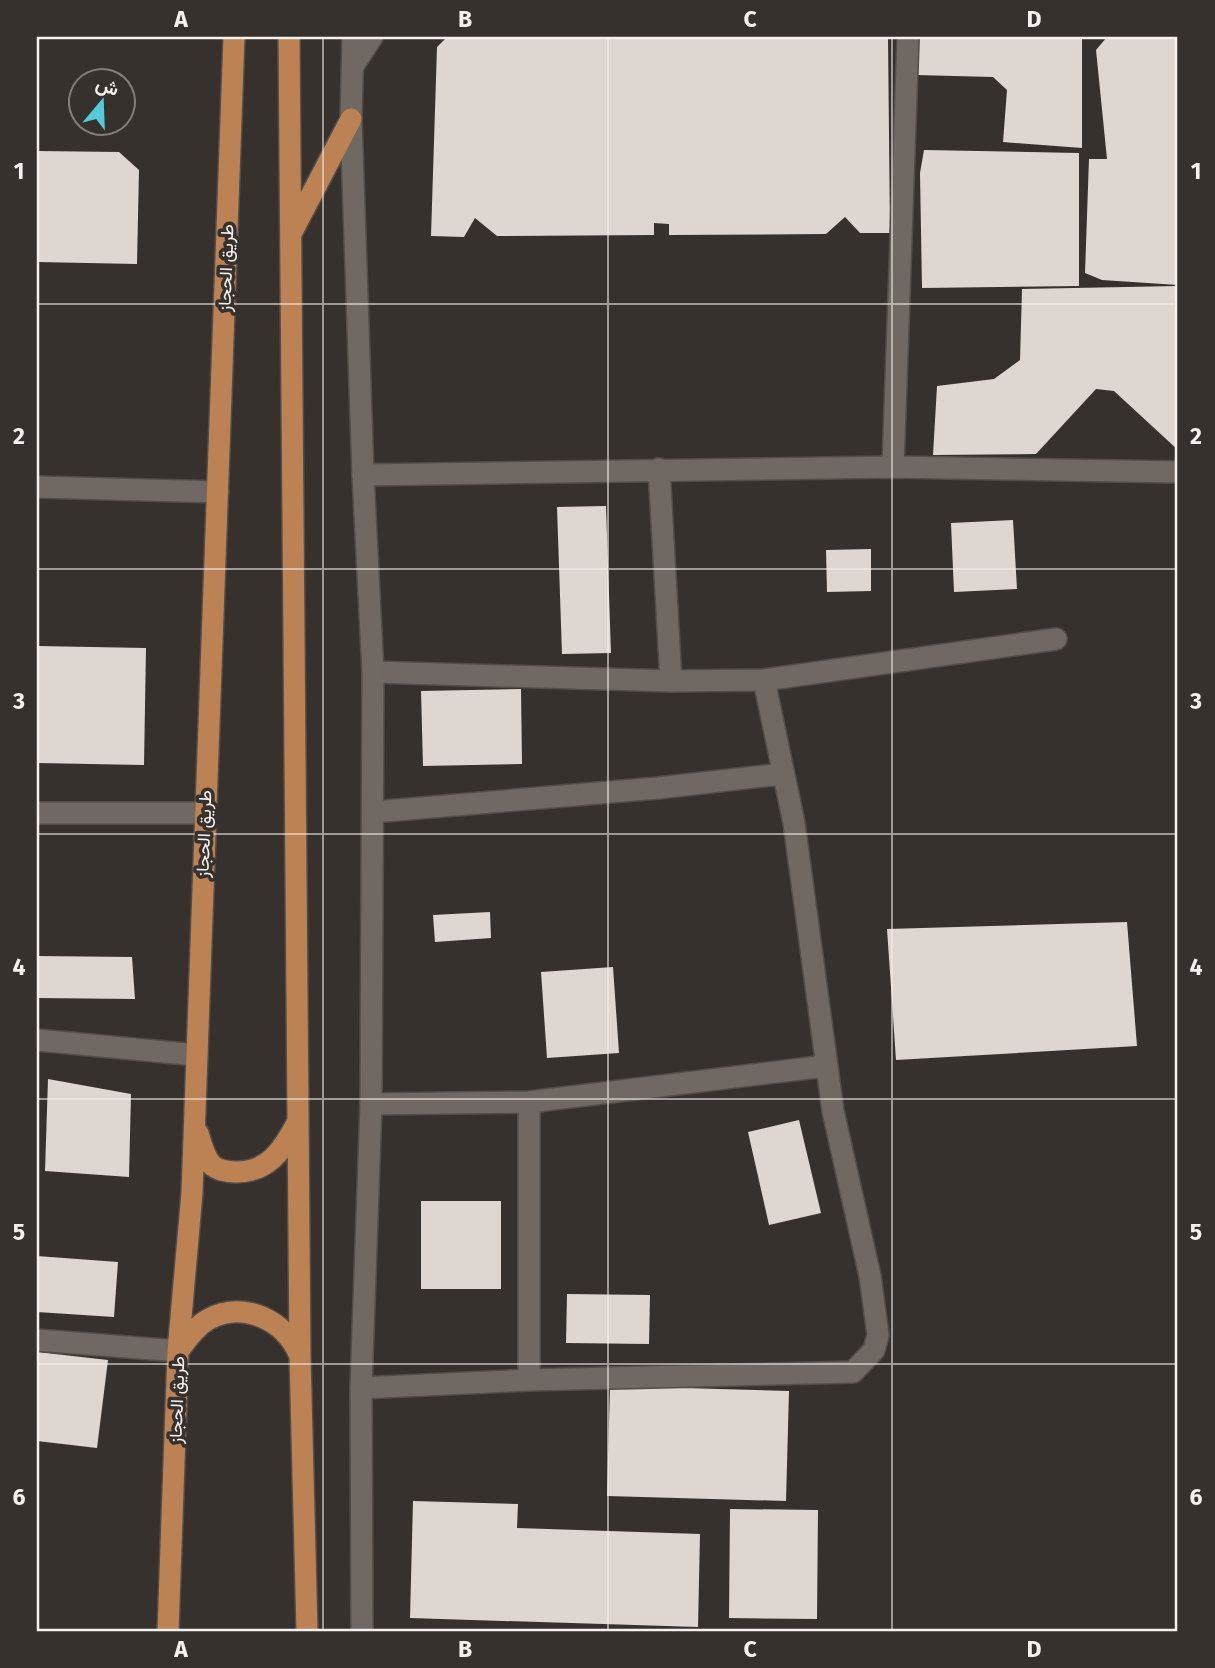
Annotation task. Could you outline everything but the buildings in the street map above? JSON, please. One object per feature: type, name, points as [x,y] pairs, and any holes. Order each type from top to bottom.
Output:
[{"type":"main road","name":"طريق الحجاز","points":[[168,1631],[178,1351],[192,1193],[234,37]]},
{"type":"main road","points":[[289,37],[300,1356],[307,1631]]},
{"type":"main road","points":[[292,233],[351,119]]},
{"type":"main road","points":[[194,1121],[210,1163],[217,1169],[247,1172],[261,1168],[273,1160],[283,1149],[298,1121]]},
{"type":"main road","points":[[178,1351],[192,1332],[211,1318],[234,1312],[257,1314],[278,1324],[294,1341],[300,1356]]},
{"type":"street","points":[[353,37],[351,119],[363,475],[373,673],[371,1104],[361,1388],[362,1631]]},
{"type":"street","points":[[352,68],[372,37]]},
{"type":"street","points":[[893,467],[908,37]]},
{"type":"street","points":[[363,475],[893,467],[1178,472]]},
{"type":"street","points":[[659,469],[671,681]]},
{"type":"street","points":[[37,488],[218,492]]},
{"type":"street","points":[[373,673],[671,681],[764,680],[1056,639]]},
{"type":"street","points":[[361,1388],[529,1380],[853,1372],[873,1350],[878,1335],[870,1276],[833,1111],[794,823],[764,680]]},
{"type":"street","points":[[373,812],[658,788],[782,774]]},
{"type":"street","points":[[37,813],[205,813]]},
{"type":"street","points":[[37,1040],[197,1055]]},
{"type":"street","points":[[371,1104],[529,1102],[827,1066]]},
{"type":"street","points":[[529,1102],[529,1380]]},
{"type":"street","points":[[37,1340],[178,1351]]}]
